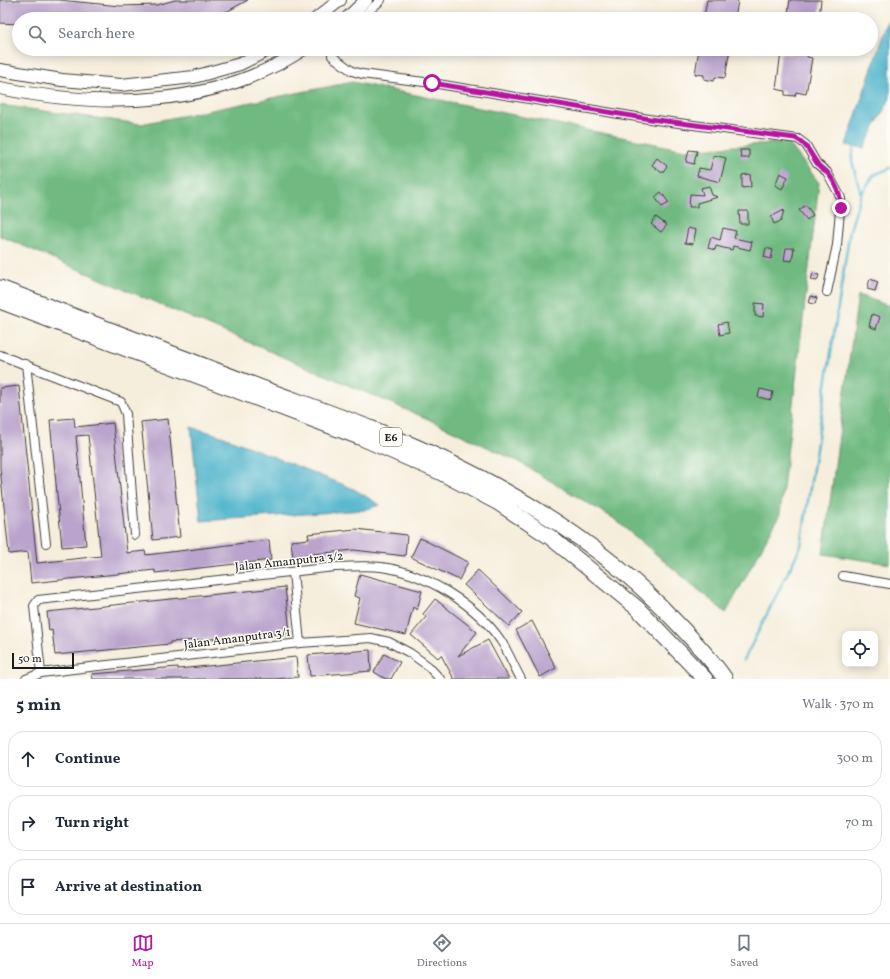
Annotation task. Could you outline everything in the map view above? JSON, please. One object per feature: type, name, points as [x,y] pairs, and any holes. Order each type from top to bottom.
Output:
[{"type":"highway","name":"E6","points":[[0,288],[375,430],[446,460],[503,489],[559,524],[605,557],[650,594],[710,658],[725,679]]},
{"type":"highway","name":"E6","points":[[0,301],[362,438],[440,472],[497,502],[550,537],[600,576],[637,608],[701,675]]},
{"type":"highway","points":[[710,658],[731,679]]},
{"type":"main road","points":[[325,12],[340,0]]},
{"type":"main road","points":[[353,12],[366,0]]},
{"type":"main road","points":[[0,70],[62,80],[121,85],[194,77],[240,64],[256,56]]},
{"type":"main road","points":[[0,88],[58,98],[102,102],[149,99],[201,92],[241,81],[292,56]]},
{"type":"street","points":[[368,12],[381,0]]},
{"type":"street","points":[[332,56],[352,71],[362,74],[432,83],[642,118],[798,139],[806,145],[817,164],[827,172],[841,198],[837,245],[827,292]]},
{"type":"street","points":[[0,355],[121,402],[126,414],[135,535]]},
{"type":"street","points":[[26,364],[46,542]]},
{"type":"street","name":"Jalan Amanputra 3/2","points":[[41,673],[34,606],[38,600],[335,567],[382,567],[413,576],[447,591],[474,611],[500,640],[521,679]]},
{"type":"street","points":[[293,572],[300,643]]},
{"type":"street","points":[[843,576],[890,584]]},
{"type":"street","name":"Jalan Amanputra 3/1","points":[[26,679],[41,673],[300,643],[372,638],[389,642],[410,653],[428,666],[440,679]]},
{"type":"green space","points":[[352,82],[685,150],[788,142],[819,183],[780,514],[726,613],[613,518],[517,461],[428,419],[0,236],[0,105],[141,124]]},
{"type":"green space","points":[[858,295],[890,306],[890,564],[823,554]]},
{"type":"water","points":[[890,14],[890,98],[864,148],[846,145],[876,56],[878,56],[878,50]]},
{"type":"water","points":[[191,427],[222,436],[354,489],[380,505],[364,510],[201,521]]},
{"type":"building","points":[[0,0],[59,0],[120,6],[157,5],[175,0],[248,0],[224,12],[12,12],[12,24],[0,23]]},
{"type":"building","points":[[707,0],[738,0],[736,12],[705,12]]},
{"type":"building","points":[[790,0],[821,0],[820,12],[788,12]]},
{"type":"building","points":[[698,56],[729,56],[725,78],[715,77],[714,81],[704,79],[704,75],[695,74]]},
{"type":"building","points":[[781,56],[807,56],[812,58],[806,94],[796,92],[795,96],[785,95],[785,91],[776,89]]},
{"type":"building","points":[[689,150],[697,151],[694,164],[686,162]]},
{"type":"building","points":[[740,150],[749,150],[749,158],[741,158]]},
{"type":"building","points":[[714,155],[726,158],[720,182],[697,176],[699,168],[710,170]]},
{"type":"building","points":[[657,158],[667,166],[662,173],[652,165]]},
{"type":"building","points":[[780,173],[788,177],[782,189],[775,185]]},
{"type":"building","points":[[750,174],[751,187],[742,188],[742,175]]},
{"type":"building","points":[[709,186],[712,195],[718,197],[697,203],[697,207],[689,207],[690,194],[703,195],[701,188]]},
{"type":"building","points":[[661,192],[669,203],[662,207],[655,197]]},
{"type":"building","points":[[806,205],[813,215],[807,220],[799,210]]},
{"type":"building","points":[[784,210],[781,221],[774,224],[771,217]]},
{"type":"building","points":[[739,211],[748,211],[748,224],[740,224]]},
{"type":"building","points":[[656,217],[667,225],[661,232],[651,224]]},
{"type":"building","points":[[688,228],[696,230],[693,244],[685,243]]},
{"type":"building","points":[[723,228],[736,231],[734,238],[752,242],[750,250],[733,246],[732,250],[716,246],[715,250],[708,248],[711,237],[720,240]]},
{"type":"building","points":[[766,248],[773,250],[771,259],[764,257]]},
{"type":"building","points":[[786,248],[794,248],[792,261],[784,260]]},
{"type":"building","points":[[813,273],[819,275],[817,281],[811,280]]},
{"type":"building","points":[[870,279],[878,282],[875,291],[867,289]]},
{"type":"building","points":[[811,296],[817,298],[815,304],[809,303]]},
{"type":"building","points":[[755,303],[764,304],[763,317],[755,316]]},
{"type":"building","points":[[872,314],[880,317],[876,329],[869,326]]},
{"type":"building","points":[[727,322],[729,333],[720,335],[718,324]]},
{"type":"building","points":[[19,386],[37,563],[101,556],[88,435],[76,436],[86,545],[62,547],[50,420],[74,418],[75,427],[113,423],[127,553],[145,551],[146,555],[269,540],[271,560],[155,573],[155,570],[31,583],[28,552],[9,554],[0,468],[0,388]]},
{"type":"building","points":[[760,389],[773,392],[771,400],[758,397]]},
{"type":"building","points":[[168,419],[180,537],[153,540],[141,422]]},
{"type":"building","points":[[356,529],[407,535],[405,556],[354,550],[304,555],[304,557],[293,558],[291,541],[309,539],[308,534]]},
{"type":"building","points":[[420,538],[468,562],[459,580],[411,557]]},
{"type":"building","points":[[478,570],[522,612],[509,626],[464,585]]},
{"type":"building","points":[[360,574],[422,591],[417,610],[413,607],[406,635],[354,623],[360,598],[354,596]]},
{"type":"building","points":[[285,587],[290,633],[170,642],[170,644],[55,655],[52,630],[49,631],[47,612]]},
{"type":"building","points":[[435,599],[477,632],[458,656],[488,640],[509,679],[454,679],[441,655],[438,658],[411,635],[426,617],[423,614]]},
{"type":"building","points":[[532,621],[556,668],[540,677],[516,630]]},
{"type":"building","points":[[370,650],[371,671],[310,676],[308,655]]},
{"type":"building","points":[[384,654],[400,662],[391,679],[386,679],[374,672]]},
{"type":"building","points":[[296,657],[298,677],[275,679],[93,679],[92,674],[178,667],[178,669]]},
{"type":"waterway","points":[[744,660],[801,546],[850,230],[861,194],[852,161],[854,146]]},
{"type":"waterway","points":[[861,194],[874,175],[890,168]]},
{"type":"route","points":[[432,83],[536,102],[742,132],[795,138],[806,145],[817,164],[827,172],[841,198],[841,208]]}]
